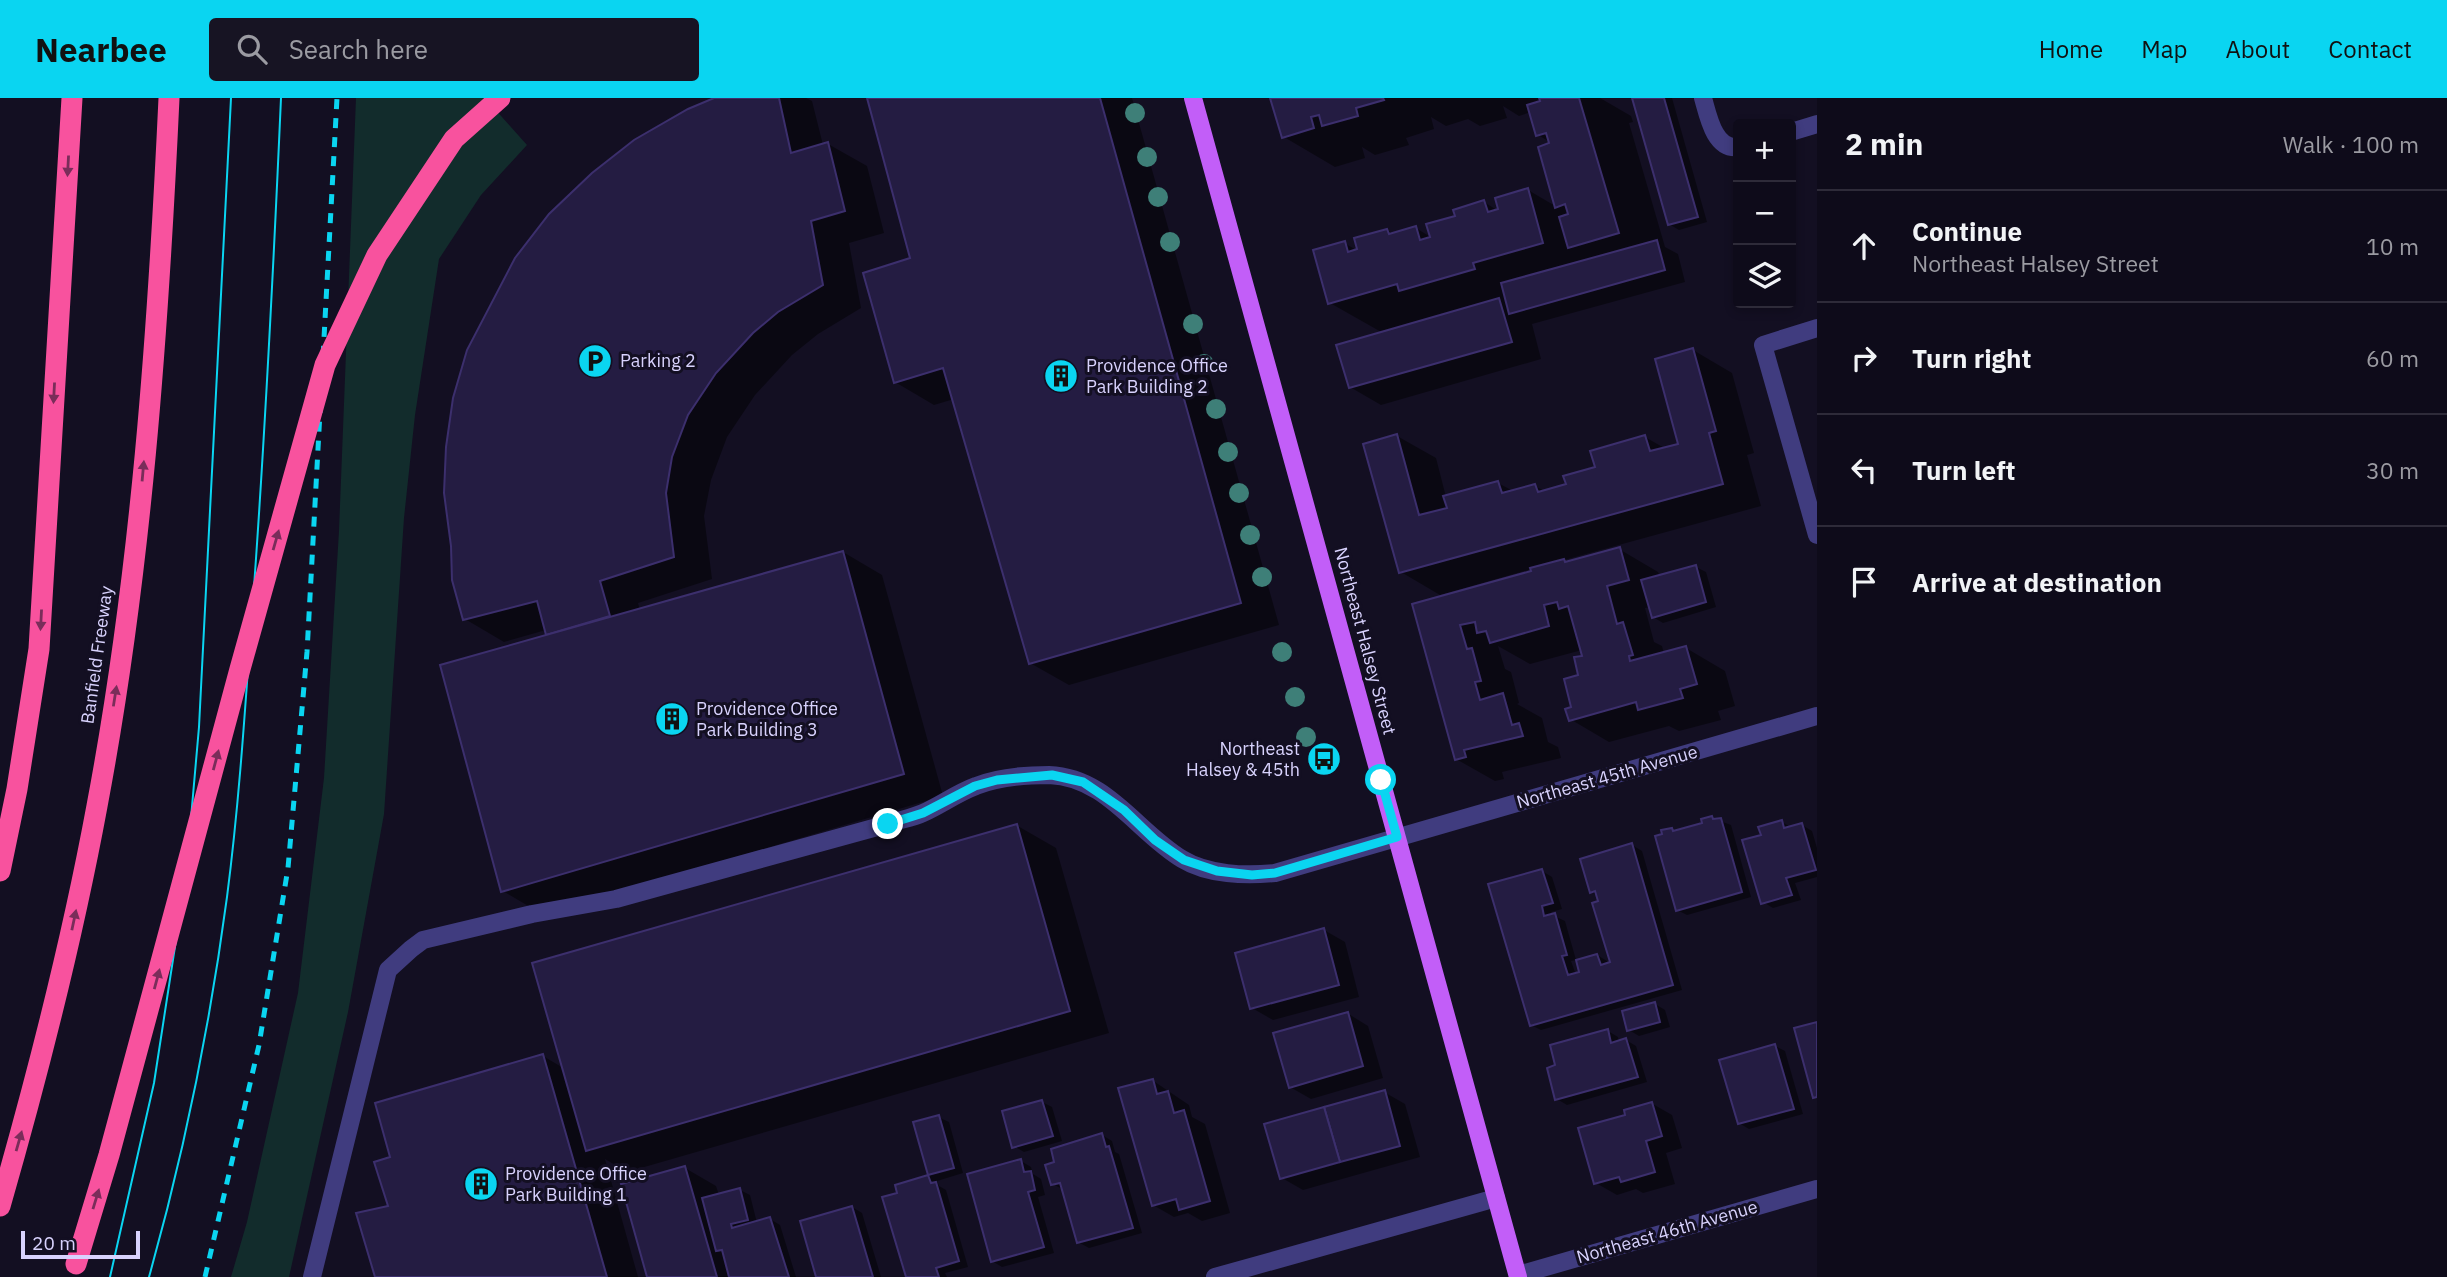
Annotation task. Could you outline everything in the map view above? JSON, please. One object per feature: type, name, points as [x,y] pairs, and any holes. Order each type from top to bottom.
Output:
[{"type":"highway","points":[[0,871],[17,789],[39,649],[72,98]]},
{"type":"highway","name":"Banfield Freeway","points":[[0,1206],[34,1090],[68,947],[98,804],[118,674],[139,516],[153,370],[169,98]]},
{"type":"highway","points":[[73,1270],[109,1155],[325,365],[377,255],[454,139],[500,98]]},
{"type":"main road","name":"Northeast Halsey Street","points":[[1193,98],[1518,1276]]},
{"type":"street","points":[[1703,98],[1712,129],[1720,141],[1733,148]]},
{"type":"street","points":[[1796,130],[1817,124]]},
{"type":"street","points":[[1817,328],[1762,345],[1817,535]]},
{"type":"street","name":"Northeast 45th Avenue","points":[[312,1277],[388,970],[423,940],[532,914],[616,899],[923,813],[975,786],[1025,776],[1052,775],[1083,782],[1109,798],[1155,840],[1184,860],[1217,871],[1252,875],[1275,873],[1817,716]]},
{"type":"street","name":"Northeast 46th Avenue","points":[[1518,1276],[1817,1189]]},
{"type":"street","points":[[1216,1277],[1496,1198]]},
{"type":"green space","points":[[356,98],[485,98],[527,145],[481,195],[439,259],[415,415],[404,518],[384,814],[348,1012],[289,1277],[231,1277],[247,1222],[298,993],[324,778],[339,531]]},
{"type":"building","name":"Parking 2","points":[[714,98],[779,98],[791,153],[828,142],[845,211],[811,221],[823,285],[778,312],[753,333],[716,373],[688,415],[672,457],[666,493],[674,557],[600,581],[610,616],[546,635],[537,601],[463,620],[452,580],[451,546],[444,493],[446,447],[453,398],[467,350],[515,258],[549,214],[592,173],[634,140],[688,109]]},
{"type":"building","name":"Providence Office Park Building 2","points":[[867,98],[1100,98],[1241,603],[1029,664],[943,368],[894,383],[863,273],[910,258]]},
{"type":"building","points":[[1270,98],[1384,100],[1356,108],[1358,116],[1322,126],[1319,115],[1311,117],[1314,128],[1282,138]]},
{"type":"building","points":[[1539,98],[1579,98],[1619,233],[1568,248],[1559,217],[1568,214],[1565,204],[1555,208],[1538,147],[1549,143],[1546,133],[1536,136],[1527,105],[1540,101]]},
{"type":"building","points":[[1632,98],[1664,98],[1698,217],[1668,225]]},
{"type":"building","points":[[1528,188],[1543,243],[1473,263],[1475,269],[1399,291],[1397,284],[1328,304],[1313,250],[1345,241],[1348,252],[1357,249],[1354,238],[1387,229],[1389,234],[1416,226],[1420,240],[1430,237],[1426,224],[1455,216],[1453,210],[1484,200],[1488,212],[1498,209],[1495,198]]},
{"type":"building","points":[[1657,240],[1665,270],[1509,314],[1501,283]]},
{"type":"building","points":[[1499,298],[1512,342],[1349,388],[1336,345]]},
{"type":"building","points":[[1693,348],[1716,431],[1709,433],[1723,484],[1399,573],[1363,444],[1397,434],[1419,515],[1447,508],[1443,496],[1498,481],[1502,493],[1535,484],[1538,492],[1566,484],[1563,476],[1595,467],[1590,451],[1645,435],[1650,451],[1678,444],[1655,359]]},
{"type":"building","points":[[1620,547],[1629,580],[1607,586],[1617,624],[1623,622],[1633,655],[1629,656],[1630,661],[1686,646],[1697,684],[1680,689],[1683,698],[1638,710],[1636,702],[1569,721],[1565,709],[1571,707],[1564,679],[1578,675],[1574,657],[1582,656],[1568,606],[1559,609],[1557,602],[1544,605],[1549,626],[1490,643],[1486,631],[1477,633],[1475,622],[1460,625],[1467,649],[1472,648],[1481,681],[1475,682],[1480,700],[1503,693],[1512,725],[1519,723],[1523,736],[1464,750],[1466,757],[1455,760],[1412,604],[1531,571],[1530,568],[1564,559],[1565,562]]},
{"type":"building","name":"Providence Office Park Building 3","points":[[843,551],[904,774],[501,892],[440,665]]},
{"type":"building","points":[[1696,565],[1706,602],[1652,618],[1641,580]]},
{"type":"building","points":[[1712,816],[1713,819],[1721,818],[1742,892],[1676,911],[1655,836],[1662,834],[1661,830],[1672,828],[1673,831],[1702,823],[1701,819]]},
{"type":"building","points":[[1782,820],[1784,828],[1802,823],[1816,870],[1786,878],[1792,895],[1761,904],[1742,840],[1761,835],[1758,827]]},
{"type":"building","points":[[1017,824],[1070,1011],[586,1151],[532,963]]},
{"type":"building","points":[[1632,843],[1673,985],[1530,1026],[1488,884],[1542,869],[1553,903],[1542,906],[1544,916],[1555,913],[1567,955],[1562,956],[1568,975],[1579,972],[1576,960],[1597,954],[1601,965],[1610,962],[1592,903],[1598,901],[1595,891],[1590,893],[1580,859]]},
{"type":"building","points":[[1324,928],[1339,985],[1250,1009],[1235,953]]},
{"type":"building","points":[[1655,1002],[1660,1022],[1627,1031],[1622,1011]]},
{"type":"building","points":[[1348,1012],[1363,1066],[1289,1088],[1273,1033]]},
{"type":"building","points":[[1817,1022],[1817,1097],[1813,1098],[1794,1028]]},
{"type":"building","points":[[1608,1029],[1611,1043],[1626,1038],[1638,1077],[1555,1100],[1547,1068],[1555,1065],[1550,1045]]},
{"type":"building","points":[[1775,1044],[1794,1109],[1738,1124],[1719,1060]]},
{"type":"building","name":"Providence Office Park Building 1","points":[[543,1054],[607,1277],[375,1277],[356,1213],[388,1206],[374,1162],[390,1157],[375,1103]]},
{"type":"building","points":[[1153,1079],[1157,1094],[1168,1091],[1174,1113],[1184,1110],[1210,1201],[1179,1210],[1176,1199],[1152,1206],[1118,1088]]},
{"type":"building","points":[[1385,1090],[1400,1146],[1340,1162],[1324,1107]]},
{"type":"building","points":[[1042,1100],[1053,1136],[1012,1148],[1002,1111]]},
{"type":"building","points":[[1652,1102],[1662,1136],[1646,1141],[1655,1172],[1621,1182],[1619,1177],[1594,1184],[1578,1128],[1625,1115],[1624,1110]]},
{"type":"building","points":[[1324,1107],[1340,1162],[1280,1179],[1264,1124]]},
{"type":"building","points":[[939,1115],[954,1168],[928,1175],[913,1122]]},
{"type":"building","points":[[1102,1133],[1106,1147],[1109,1146],[1133,1228],[1077,1243],[1060,1183],[1051,1185],[1045,1165],[1054,1162],[1051,1149]]},
{"type":"building","points":[[1021,1159],[1024,1172],[1031,1171],[1035,1190],[1028,1192],[1044,1247],[991,1262],[967,1174]]},
{"type":"building","points":[[685,1166],[717,1277],[647,1277],[621,1184]]},
{"type":"building","points":[[928,1175],[931,1183],[936,1182],[959,1261],[936,1268],[939,1277],[906,1277],[882,1197],[897,1193],[895,1185]]},
{"type":"building","points":[[740,1188],[748,1220],[731,1224],[732,1228],[770,1217],[789,1277],[729,1277],[722,1250],[716,1251],[702,1198]]},
{"type":"building","points":[[852,1206],[873,1277],[816,1277],[800,1221]]},
{"type":"tram line","points":[[110,1277],[154,1083],[186,875],[199,727],[231,98]]},
{"type":"tram line","points":[[149,1277],[195,1088],[213,993],[231,865],[260,505],[281,98]]},
{"type":"railway","points":[[205,1277],[259,1045],[288,868],[307,652],[337,98]]},
{"type":"place","name":"Parking 2","points":[[595,361]]},
{"type":"place","name":"Providence Office Park Building 2","points":[[1061,376]]},
{"type":"place","name":"Providence Office Park Building 3","points":[[672,719]]},
{"type":"place","name":"Northeast Halsey & 45th","points":[[1324,759]]},
{"type":"place","name":"Providence Office Park Building 1","points":[[481,1184]]},
{"type":"route","points":[[888,824],[923,813],[975,786],[1025,776],[1052,775],[1083,782],[1102,792],[1155,840],[1184,860],[1217,871],[1252,875],[1275,873],[1397,837],[1381,780]]}]
